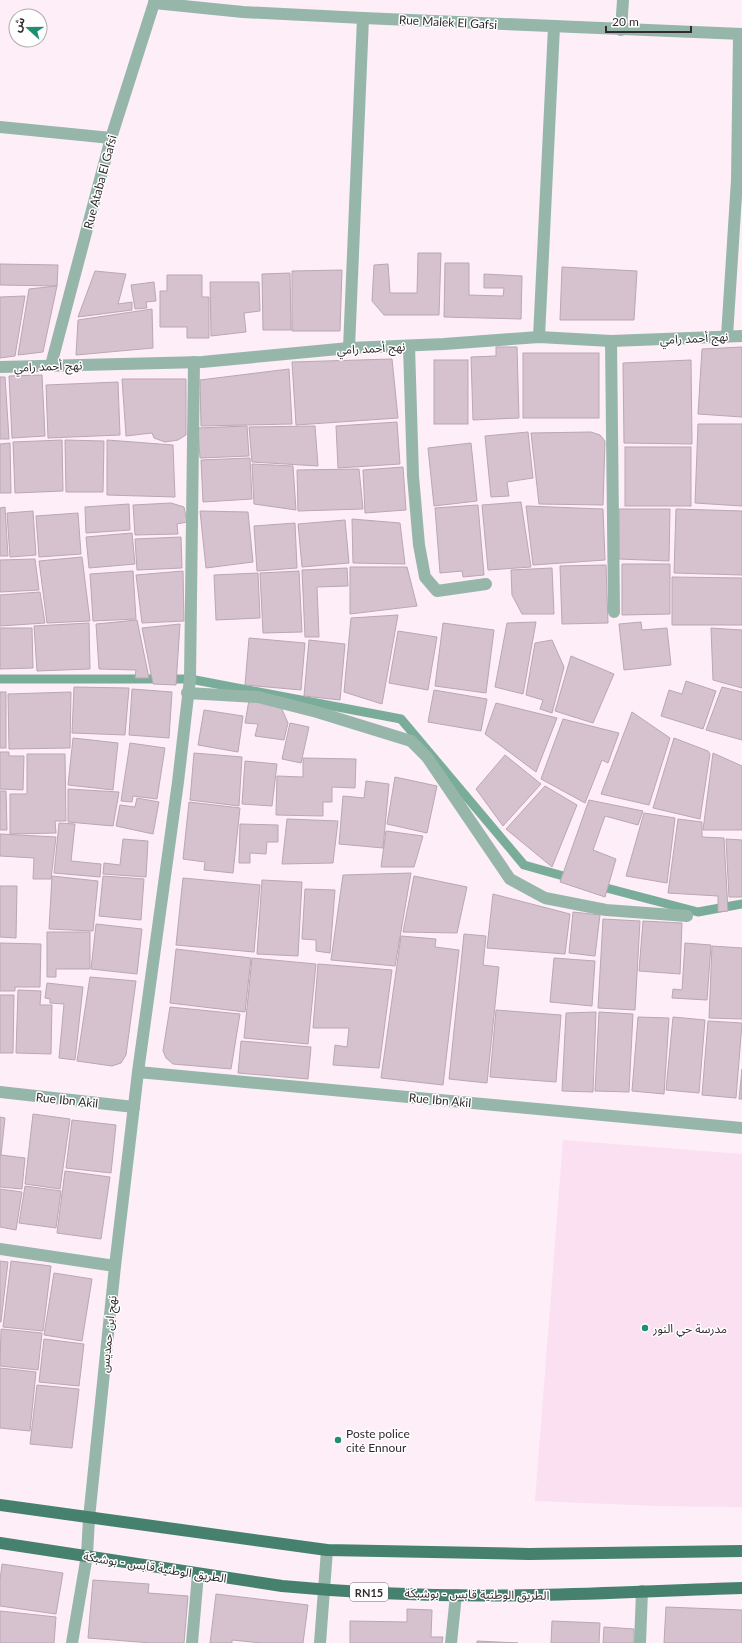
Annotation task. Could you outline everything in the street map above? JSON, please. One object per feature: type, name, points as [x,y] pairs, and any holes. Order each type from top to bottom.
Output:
[{"type":"main road","points":[[0,1505],[327,1550],[529,1554],[742,1551]]},
{"type":"main road","name":"الطريق الوطنية قابس - بوشبكة","points":[[0,1543],[87,1555],[198,1574],[282,1586],[324,1590],[456,1595],[536,1595],[742,1588]]},
{"type":"street","points":[[620,30],[623,0]]},
{"type":"street","name":"Rue Malek El Gafsi","points":[[154,2],[243,12],[620,30],[740,34]]},
{"type":"street","name":"Rue Ataba El Gafsi","points":[[51,365],[111,138],[154,2]]},
{"type":"street","points":[[349,348],[363,18]]},
{"type":"street","points":[[539,337],[554,27]]},
{"type":"street","points":[[727,336],[740,180],[740,34]]},
{"type":"street","points":[[0,127],[111,138]]},
{"type":"street","name":"نهج أحمد رامي","points":[[0,367],[194,362],[349,348],[409,346],[539,337],[611,341],[742,336]]},
{"type":"street","points":[[611,341],[614,612]]},
{"type":"street","points":[[409,346],[413,476],[419,545],[425,578],[437,591],[486,584]]},
{"type":"street","name":"نهج ابن حمديس","points":[[72,1643],[87,1555],[89,1518],[115,1266],[138,1072],[177,790],[187,693],[190,679],[194,362]]},
{"type":"street","points":[[187,693],[258,697],[317,712],[411,741],[427,757],[510,879],[545,898],[606,910],[687,916]]},
{"type":"street","name":"Rue Ibn Akil","points":[[138,1072],[742,1128]]},
{"type":"street","name":"Rue Ibn Akil","points":[[0,1092],[134,1107]]},
{"type":"street","points":[[0,1249],[115,1266]]},
{"type":"street","points":[[320,1643],[327,1550]]},
{"type":"street","points":[[192,1643],[198,1574]]},
{"type":"street","points":[[640,1643],[642,1591]]},
{"type":"street","points":[[451,1643],[456,1595]]},
{"type":"shaded area","name":"مدرسة حي النور","points":[[563,1140],[742,1154],[742,1507],[659,1506],[535,1501]]},
{"type":"building","points":[[418,253],[441,253],[439,315],[384,315],[372,301],[374,265],[388,264],[390,293],[417,293]]},
{"type":"building","points":[[445,263],[469,263],[469,295],[503,296],[504,288],[484,288],[484,274],[522,276],[521,319],[444,317]]},
{"type":"building","points":[[0,264],[58,265],[57,286],[0,285]]},
{"type":"building","points":[[562,267],[637,271],[634,320],[560,320]]},
{"type":"building","points":[[342,270],[340,331],[292,331],[292,271]]},
{"type":"building","points":[[95,271],[126,274],[118,304],[132,302],[132,310],[78,317]]},
{"type":"building","points":[[290,273],[291,330],[263,330],[262,274]]},
{"type":"building","points":[[167,275],[202,275],[202,297],[209,297],[209,338],[187,338],[187,327],[160,327],[160,291],[167,291]]},
{"type":"building","points":[[154,282],[156,301],[146,302],[147,308],[135,309],[131,285]]},
{"type":"building","points":[[210,282],[259,282],[260,311],[244,313],[246,332],[211,336]]},
{"type":"building","points":[[57,286],[43,352],[18,355],[29,289]]},
{"type":"building","points":[[25,296],[15,356],[0,358],[0,297]]},
{"type":"building","points":[[152,309],[153,348],[76,355],[78,320]]},
{"type":"building","points":[[496,347],[517,347],[519,418],[473,420],[471,357],[496,356]]},
{"type":"building","points":[[742,347],[742,417],[698,414],[702,349]]},
{"type":"building","points":[[523,353],[599,353],[599,418],[523,418]]},
{"type":"building","points":[[392,359],[398,418],[296,425],[292,362]]},
{"type":"building","points":[[434,360],[468,360],[468,424],[434,424]]},
{"type":"building","points":[[691,360],[692,444],[624,443],[623,363]]},
{"type":"building","points":[[289,369],[292,424],[201,426],[200,380]]},
{"type":"building","points":[[42,375],[45,436],[12,438],[9,376]]},
{"type":"building","points":[[0,377],[5,377],[9,439],[0,439]]},
{"type":"building","points":[[122,379],[186,379],[186,435],[178,440],[165,442],[154,438],[152,433],[126,436]]},
{"type":"building","points":[[118,382],[120,435],[48,438],[46,385]]},
{"type":"building","points":[[397,422],[400,464],[338,468],[336,426]]},
{"type":"building","points":[[698,424],[742,424],[742,506],[695,503]]},
{"type":"building","points":[[247,426],[249,456],[200,458],[198,428]]},
{"type":"building","points":[[315,426],[318,466],[252,462],[249,427]]},
{"type":"building","points":[[528,432],[533,478],[507,482],[509,496],[491,497],[485,436]]},
{"type":"building","points":[[591,432],[600,435],[605,441],[603,505],[539,504],[531,433]]},
{"type":"building","points":[[62,440],[63,491],[15,493],[13,442]]},
{"type":"building","points":[[65,440],[104,441],[103,492],[66,492]]},
{"type":"building","points":[[107,440],[173,445],[175,497],[107,495]]},
{"type":"building","points":[[10,443],[11,493],[0,493],[0,444]]},
{"type":"building","points":[[471,443],[477,501],[434,506],[428,448]]},
{"type":"building","points":[[625,447],[691,447],[691,506],[625,506]]},
{"type":"building","points":[[250,458],[252,499],[203,502],[201,460]]},
{"type":"building","points":[[252,464],[293,466],[296,510],[254,504]]},
{"type":"building","points":[[403,467],[406,510],[365,513],[363,470]]},
{"type":"building","points":[[359,469],[363,509],[298,511],[297,470]]},
{"type":"building","points":[[521,502],[531,567],[488,570],[482,505]]},
{"type":"building","points":[[171,503],[184,507],[187,522],[177,524],[178,534],[135,535],[133,505]]},
{"type":"building","points":[[129,504],[130,530],[86,533],[85,507]]},
{"type":"building","points":[[478,505],[484,575],[463,577],[462,571],[440,573],[435,508]]},
{"type":"building","points":[[526,506],[603,509],[605,560],[533,565]]},
{"type":"building","points":[[5,507],[8,556],[0,556],[0,508]]},
{"type":"building","points":[[619,509],[670,509],[669,561],[619,559]]},
{"type":"building","points":[[676,509],[742,511],[742,575],[674,573]]},
{"type":"building","points":[[33,511],[36,555],[10,557],[7,513]]},
{"type":"building","points":[[200,511],[248,512],[253,562],[206,568]]},
{"type":"building","points":[[78,513],[81,554],[39,557],[36,516]]},
{"type":"building","points":[[352,519],[400,523],[405,564],[353,563]]},
{"type":"building","points":[[345,520],[349,563],[302,567],[298,524]]},
{"type":"building","points":[[295,523],[297,568],[257,571],[254,526]]},
{"type":"building","points":[[132,533],[135,564],[89,568],[86,537]]},
{"type":"building","points":[[181,537],[182,568],[137,570],[135,539]]},
{"type":"building","points":[[82,557],[90,621],[47,623],[39,561]]},
{"type":"building","points":[[35,559],[39,590],[0,592],[0,560]]},
{"type":"building","points":[[622,564],[670,564],[670,614],[622,615]]},
{"type":"building","points":[[606,565],[608,623],[562,624],[560,566]]},
{"type":"building","points":[[350,567],[407,567],[417,606],[350,614]]},
{"type":"building","points":[[347,568],[348,586],[317,587],[319,637],[305,637],[302,570]]},
{"type":"building","points":[[552,568],[554,614],[522,614],[512,595],[511,570]]},
{"type":"building","points":[[133,571],[136,619],[93,621],[90,574]]},
{"type":"building","points":[[183,571],[184,621],[142,623],[136,575]]},
{"type":"building","points":[[299,571],[302,632],[263,633],[260,573]]},
{"type":"building","points":[[258,573],[260,618],[216,620],[214,575]]},
{"type":"building","points":[[672,577],[742,578],[742,625],[672,625]]},
{"type":"building","points":[[40,592],[45,623],[0,626],[0,595]]},
{"type":"building","points":[[398,615],[382,704],[344,692],[351,618]]},
{"type":"building","points":[[137,620],[149,678],[135,678],[136,670],[99,669],[96,624]]},
{"type":"building","points":[[536,622],[523,694],[495,687],[507,623]]},
{"type":"building","points":[[641,622],[642,630],[667,628],[671,665],[624,670],[619,624]]},
{"type":"building","points":[[89,623],[90,669],[37,671],[34,626]]},
{"type":"building","points":[[443,623],[494,630],[486,693],[435,686]]},
{"type":"building","points":[[180,624],[176,685],[153,684],[142,628]]},
{"type":"building","points":[[0,628],[32,628],[33,668],[0,669]]},
{"type":"building","points":[[711,628],[742,630],[742,688],[713,680]]},
{"type":"building","points":[[398,631],[437,637],[428,690],[389,683]]},
{"type":"building","points":[[249,638],[305,643],[301,690],[245,685]]},
{"type":"building","points":[[309,640],[345,644],[340,700],[304,696]]},
{"type":"building","points":[[552,640],[564,667],[552,713],[540,709],[543,700],[526,695],[535,643]]},
{"type":"building","points":[[571,656],[614,674],[593,723],[555,711]]},
{"type":"building","points":[[686,681],[716,691],[703,729],[661,716],[669,690],[682,694]]},
{"type":"building","points":[[74,687],[129,688],[125,735],[72,733]]},
{"type":"building","points":[[722,687],[742,692],[742,740],[706,730]]},
{"type":"building","points":[[132,689],[172,692],[169,738],[129,735]]},
{"type":"building","points":[[434,690],[487,699],[481,731],[428,722]]},
{"type":"building","points":[[0,692],[6,692],[6,748],[0,748]]},
{"type":"building","points":[[71,692],[70,748],[9,749],[8,694]]},
{"type":"building","points":[[249,700],[280,705],[288,723],[284,740],[255,736],[258,724],[245,723]]},
{"type":"building","points":[[496,703],[557,718],[536,772],[485,734]]},
{"type":"building","points":[[204,710],[243,716],[238,752],[198,745]]},
{"type":"building","points":[[632,712],[670,738],[649,805],[601,794]]},
{"type":"building","points":[[563,719],[619,733],[608,763],[602,760],[585,803],[541,779]]},
{"type":"building","points":[[290,723],[309,727],[301,763],[282,759]]},
{"type":"building","points":[[73,738],[118,743],[113,790],[68,785]]},
{"type":"building","points":[[674,738],[708,751],[710,754],[700,819],[653,808]]},
{"type":"building","points":[[130,743],[165,748],[157,799],[133,796],[132,802],[121,801]]},
{"type":"building","points":[[0,752],[9,752],[9,756],[24,756],[23,790],[0,789]]},
{"type":"building","points":[[194,753],[242,757],[239,806],[190,800]]},
{"type":"building","points":[[713,753],[742,766],[742,830],[703,830]]},
{"type":"building","points":[[27,754],[65,754],[66,821],[55,821],[56,833],[10,834],[10,794],[27,794]]},
{"type":"building","points":[[505,755],[541,784],[503,826],[476,789]]},
{"type":"building","points":[[303,758],[356,759],[355,788],[332,787],[332,802],[323,802],[323,816],[276,815],[277,776],[303,777]]},
{"type":"building","points":[[245,761],[277,764],[272,806],[242,804]]},
{"type":"building","points":[[395,777],[437,786],[427,833],[387,824]]},
{"type":"building","points":[[366,781],[389,784],[383,848],[339,844],[343,796],[364,798]]},
{"type":"building","points":[[545,786],[577,805],[552,867],[506,829]]},
{"type":"building","points":[[68,789],[119,792],[113,826],[68,822]]},
{"type":"building","points":[[0,791],[6,791],[7,830],[0,830]]},
{"type":"building","points":[[137,798],[159,802],[153,834],[116,826],[120,805],[135,807]]},
{"type":"building","points":[[589,800],[643,811],[638,825],[605,816],[593,850],[616,859],[605,897],[560,882]]},
{"type":"building","points":[[189,802],[240,808],[233,873],[204,870],[205,862],[183,859]]},
{"type":"building","points":[[644,813],[675,818],[667,883],[626,876]]},
{"type":"building","points":[[287,819],[338,821],[333,863],[282,864]]},
{"type":"building","points":[[678,819],[702,822],[702,837],[724,838],[728,911],[718,912],[718,896],[668,893]]},
{"type":"building","points":[[59,823],[75,824],[71,861],[101,864],[100,877],[54,873]]},
{"type":"building","points":[[240,824],[278,825],[278,842],[267,842],[266,854],[250,853],[250,863],[239,863]]},
{"type":"building","points":[[386,831],[423,836],[414,867],[381,867]]},
{"type":"building","points":[[0,834],[56,837],[51,879],[33,879],[34,858],[0,856]]},
{"type":"building","points":[[123,839],[148,841],[146,877],[103,874],[104,863],[120,865]]},
{"type":"building","points":[[726,839],[742,840],[742,897],[729,897]]},
{"type":"building","points":[[411,873],[395,966],[331,960],[343,875]]},
{"type":"building","points":[[52,876],[98,881],[93,931],[49,929]]},
{"type":"building","points":[[103,876],[144,879],[141,920],[99,916]]},
{"type":"building","points":[[414,876],[467,887],[457,933],[403,932]]},
{"type":"building","points":[[183,878],[260,885],[254,952],[176,945]]},
{"type":"building","points":[[262,880],[302,882],[298,956],[257,954]]},
{"type":"building","points":[[0,886],[17,886],[16,938],[0,937]]},
{"type":"building","points":[[305,889],[335,890],[330,953],[316,951],[316,940],[302,939]]},
{"type":"building","points":[[493,894],[570,914],[565,954],[487,948]]},
{"type":"building","points":[[573,912],[600,915],[595,956],[569,953]]},
{"type":"building","points":[[603,919],[640,921],[635,1010],[598,1008]]},
{"type":"building","points":[[643,921],[682,923],[680,974],[639,971]]},
{"type":"building","points":[[96,924],[142,929],[137,974],[91,969]]},
{"type":"building","points":[[47,932],[90,932],[90,969],[56,969],[56,977],[47,977]]},
{"type":"building","points":[[464,934],[486,936],[483,965],[499,967],[487,1083],[449,1079]]},
{"type":"building","points":[[401,936],[436,939],[435,947],[459,950],[443,1085],[381,1078]]},
{"type":"building","points":[[0,943],[41,944],[40,987],[15,987],[15,991],[0,991]]},
{"type":"building","points":[[685,943],[711,945],[707,1000],[672,998],[673,989],[682,990]]},
{"type":"building","points":[[712,946],[742,948],[742,1019],[709,1018]]},
{"type":"building","points":[[176,949],[251,958],[245,1012],[170,1003]]},
{"type":"building","points":[[252,958],[316,964],[308,1044],[244,1038]]},
{"type":"building","points":[[554,958],[595,961],[592,1006],[550,1002]]},
{"type":"building","points":[[318,964],[392,970],[379,1068],[333,1065],[335,1045],[347,1047],[349,1028],[313,1028]]},
{"type":"building","points":[[90,977],[136,981],[126,1055],[121,1063],[112,1066],[77,1061]]},
{"type":"building","points":[[47,983],[83,987],[75,1060],[59,1058],[64,1004],[50,1003],[50,999],[45,998]]},
{"type":"building","points":[[18,990],[41,991],[40,1005],[52,1005],[51,1054],[16,1053]]},
{"type":"building","points":[[0,995],[14,995],[13,1053],[0,1053]]},
{"type":"building","points":[[170,1007],[240,1014],[231,1069],[173,1064],[166,1058],[163,1051]]},
{"type":"building","points":[[496,1010],[561,1015],[556,1082],[490,1077]]},
{"type":"building","points":[[596,1012],[593,1092],[562,1091],[566,1013]]},
{"type":"building","points":[[599,1012],[633,1014],[629,1092],[595,1091]]},
{"type":"building","points":[[638,1017],[669,1018],[664,1094],[632,1091]]},
{"type":"building","points":[[673,1017],[705,1020],[699,1093],[666,1090]]},
{"type":"building","points":[[708,1021],[742,1023],[736,1098],[702,1095]]},
{"type":"building","points":[[241,1041],[311,1047],[308,1079],[238,1073]]},
{"type":"building","points":[[742,1069],[742,1099],[739,1099]]},
{"type":"building","points":[[33,1114],[70,1119],[60,1189],[25,1184]]},
{"type":"building","points":[[0,1117],[5,1118],[1,1155],[25,1158],[22,1189],[0,1187]]},
{"type":"building","points":[[72,1120],[116,1125],[111,1173],[66,1168]]},
{"type":"building","points":[[65,1171],[110,1177],[101,1239],[57,1233]]},
{"type":"building","points":[[25,1186],[61,1191],[56,1228],[19,1223]]},
{"type":"building","points":[[0,1189],[22,1192],[16,1230],[0,1227]]},
{"type":"building","points":[[0,1261],[8,1262],[1,1322],[0,1322]]},
{"type":"building","points":[[11,1261],[51,1266],[43,1331],[3,1327]]},
{"type":"building","points":[[54,1273],[92,1279],[82,1341],[44,1335]]},
{"type":"building","points":[[1,1329],[42,1333],[38,1370],[0,1366]]},
{"type":"building","points":[[44,1339],[84,1344],[79,1386],[39,1382]]},
{"type":"building","points":[[0,1368],[36,1372],[30,1431],[0,1428]]},
{"type":"building","points":[[37,1385],[79,1389],[72,1448],[30,1444]]},
{"type":"building","points":[[2,1564],[63,1573],[56,1614],[0,1606],[0,1580]]},
{"type":"building","points":[[93,1580],[149,1584],[148,1593],[188,1596],[184,1643],[152,1643],[88,1638]]},
{"type":"building","points":[[216,1594],[308,1605],[303,1643],[262,1643],[232,1640],[232,1643],[210,1643]]},
{"type":"building","points":[[666,1607],[742,1610],[742,1643],[664,1643]]},
{"type":"building","points":[[407,1609],[432,1610],[431,1637],[443,1637],[442,1643],[350,1643],[350,1621],[407,1622]]},
{"type":"building","points":[[0,1611],[56,1617],[54,1643],[0,1643]]},
{"type":"building","points":[[552,1621],[600,1623],[599,1643],[551,1643]]},
{"type":"building","points":[[604,1627],[634,1629],[634,1643],[603,1643]]},
{"type":"building","points":[[477,1641],[518,1643],[477,1643]]},
{"type":"waterway","points":[[0,679],[190,679],[401,719],[524,865],[574,879]]},
{"type":"waterway","points":[[595,885],[698,912],[742,904]]},
{"type":"place","name":"مدرسة حي النور","points":[[645,1328]]},
{"type":"place","name":"Poste police cité Ennour","points":[[338,1440]]}]
